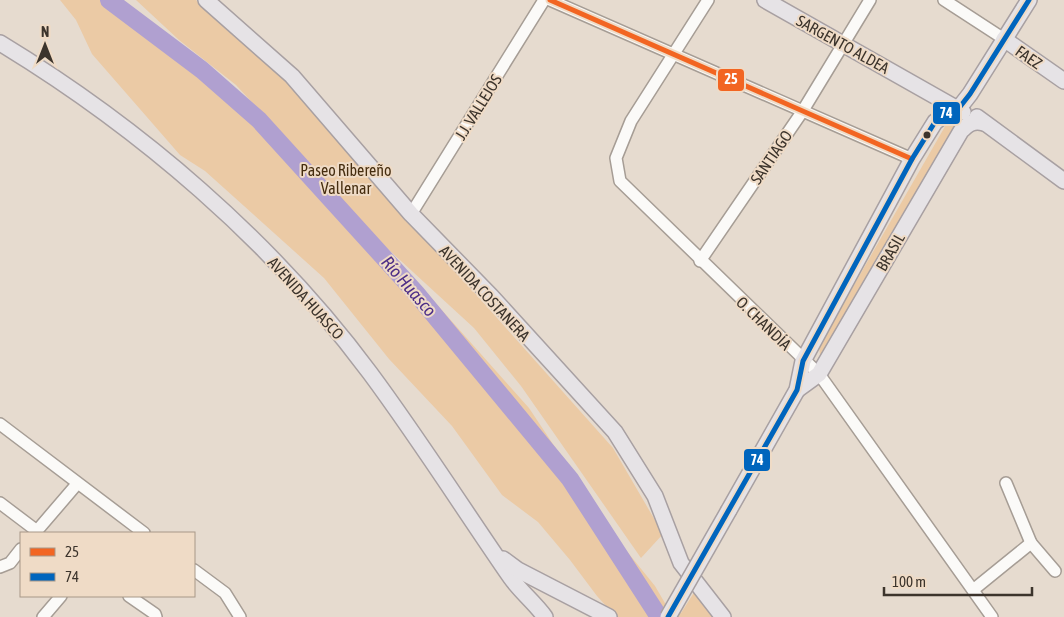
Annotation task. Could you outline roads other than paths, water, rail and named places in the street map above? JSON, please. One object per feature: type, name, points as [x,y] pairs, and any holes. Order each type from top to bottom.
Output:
[{"type":"main road","name":"AVENIDA COSTANERA","points":[[206,0],[292,76],[411,214],[492,297],[615,432],[655,496],[681,563],[723,617]]},
{"type":"main road","name":"SARGENTO ALDEA","points":[[765,0],[959,108]]},
{"type":"main road","name":"BRASIL","points":[[668,617],[797,390],[803,361],[912,159],[936,122],[948,112],[959,108],[970,94],[1029,0]]},
{"type":"main road","name":"FAEZ","points":[[1004,39],[1064,81]]},
{"type":"main road","name":"AVENIDA HUASCO","points":[[0,44],[80,96],[146,145],[209,199],[267,254],[320,312],[370,372],[516,583],[543,614]]},
{"type":"main road","name":"SARGENTO ALDEA","points":[[921,87],[934,108],[936,122]]},
{"type":"main road","points":[[970,94],[968,107],[972,114],[1064,181]]},
{"type":"main road","points":[[959,108],[965,114],[966,119],[960,131]]},
{"type":"main road","points":[[960,131],[976,121],[984,123]]},
{"type":"main road","name":"BRASIL","points":[[797,390],[819,374],[960,131]]},
{"type":"main road","points":[[496,554],[518,570],[609,617]]},
{"type":"main road","points":[[543,614],[542,603],[548,596],[556,593],[565,594]]},
{"type":"street","name":"J.J. VALLEJOS","points":[[411,214],[544,0]]},
{"type":"street","points":[[550,0],[912,159]]},
{"type":"street","name":"O. CHANDÍA","points":[[708,0],[631,121],[616,158],[616,170],[620,181],[803,361],[819,374],[992,617]]},
{"type":"street","name":"SANTIAGO","points":[[700,261],[802,112],[870,0]]},
{"type":"street","name":"FAEZ","points":[[944,0],[1004,39]]},
{"type":"street","points":[[0,424],[143,532]]},
{"type":"street","points":[[1006,483],[1031,543],[1055,571]]},
{"type":"street","points":[[0,503],[36,532],[77,484]]},
{"type":"street","points":[[973,590],[1031,543]]},
{"type":"street","points":[[0,567],[10,563],[20,551]]},
{"type":"street","points":[[195,571],[225,593],[240,617]]},
{"type":"street","points":[[43,617],[60,597]]},
{"type":"street","points":[[130,597],[155,614],[156,617]]},
{"type":"waterway","name":"Río Huasco","points":[[109,0],[202,70],[259,120],[416,293],[570,479],[659,617]]},
{"type":"park label","name":"Paseo Ribereño Vallenar","points":[[346,179]]}]
